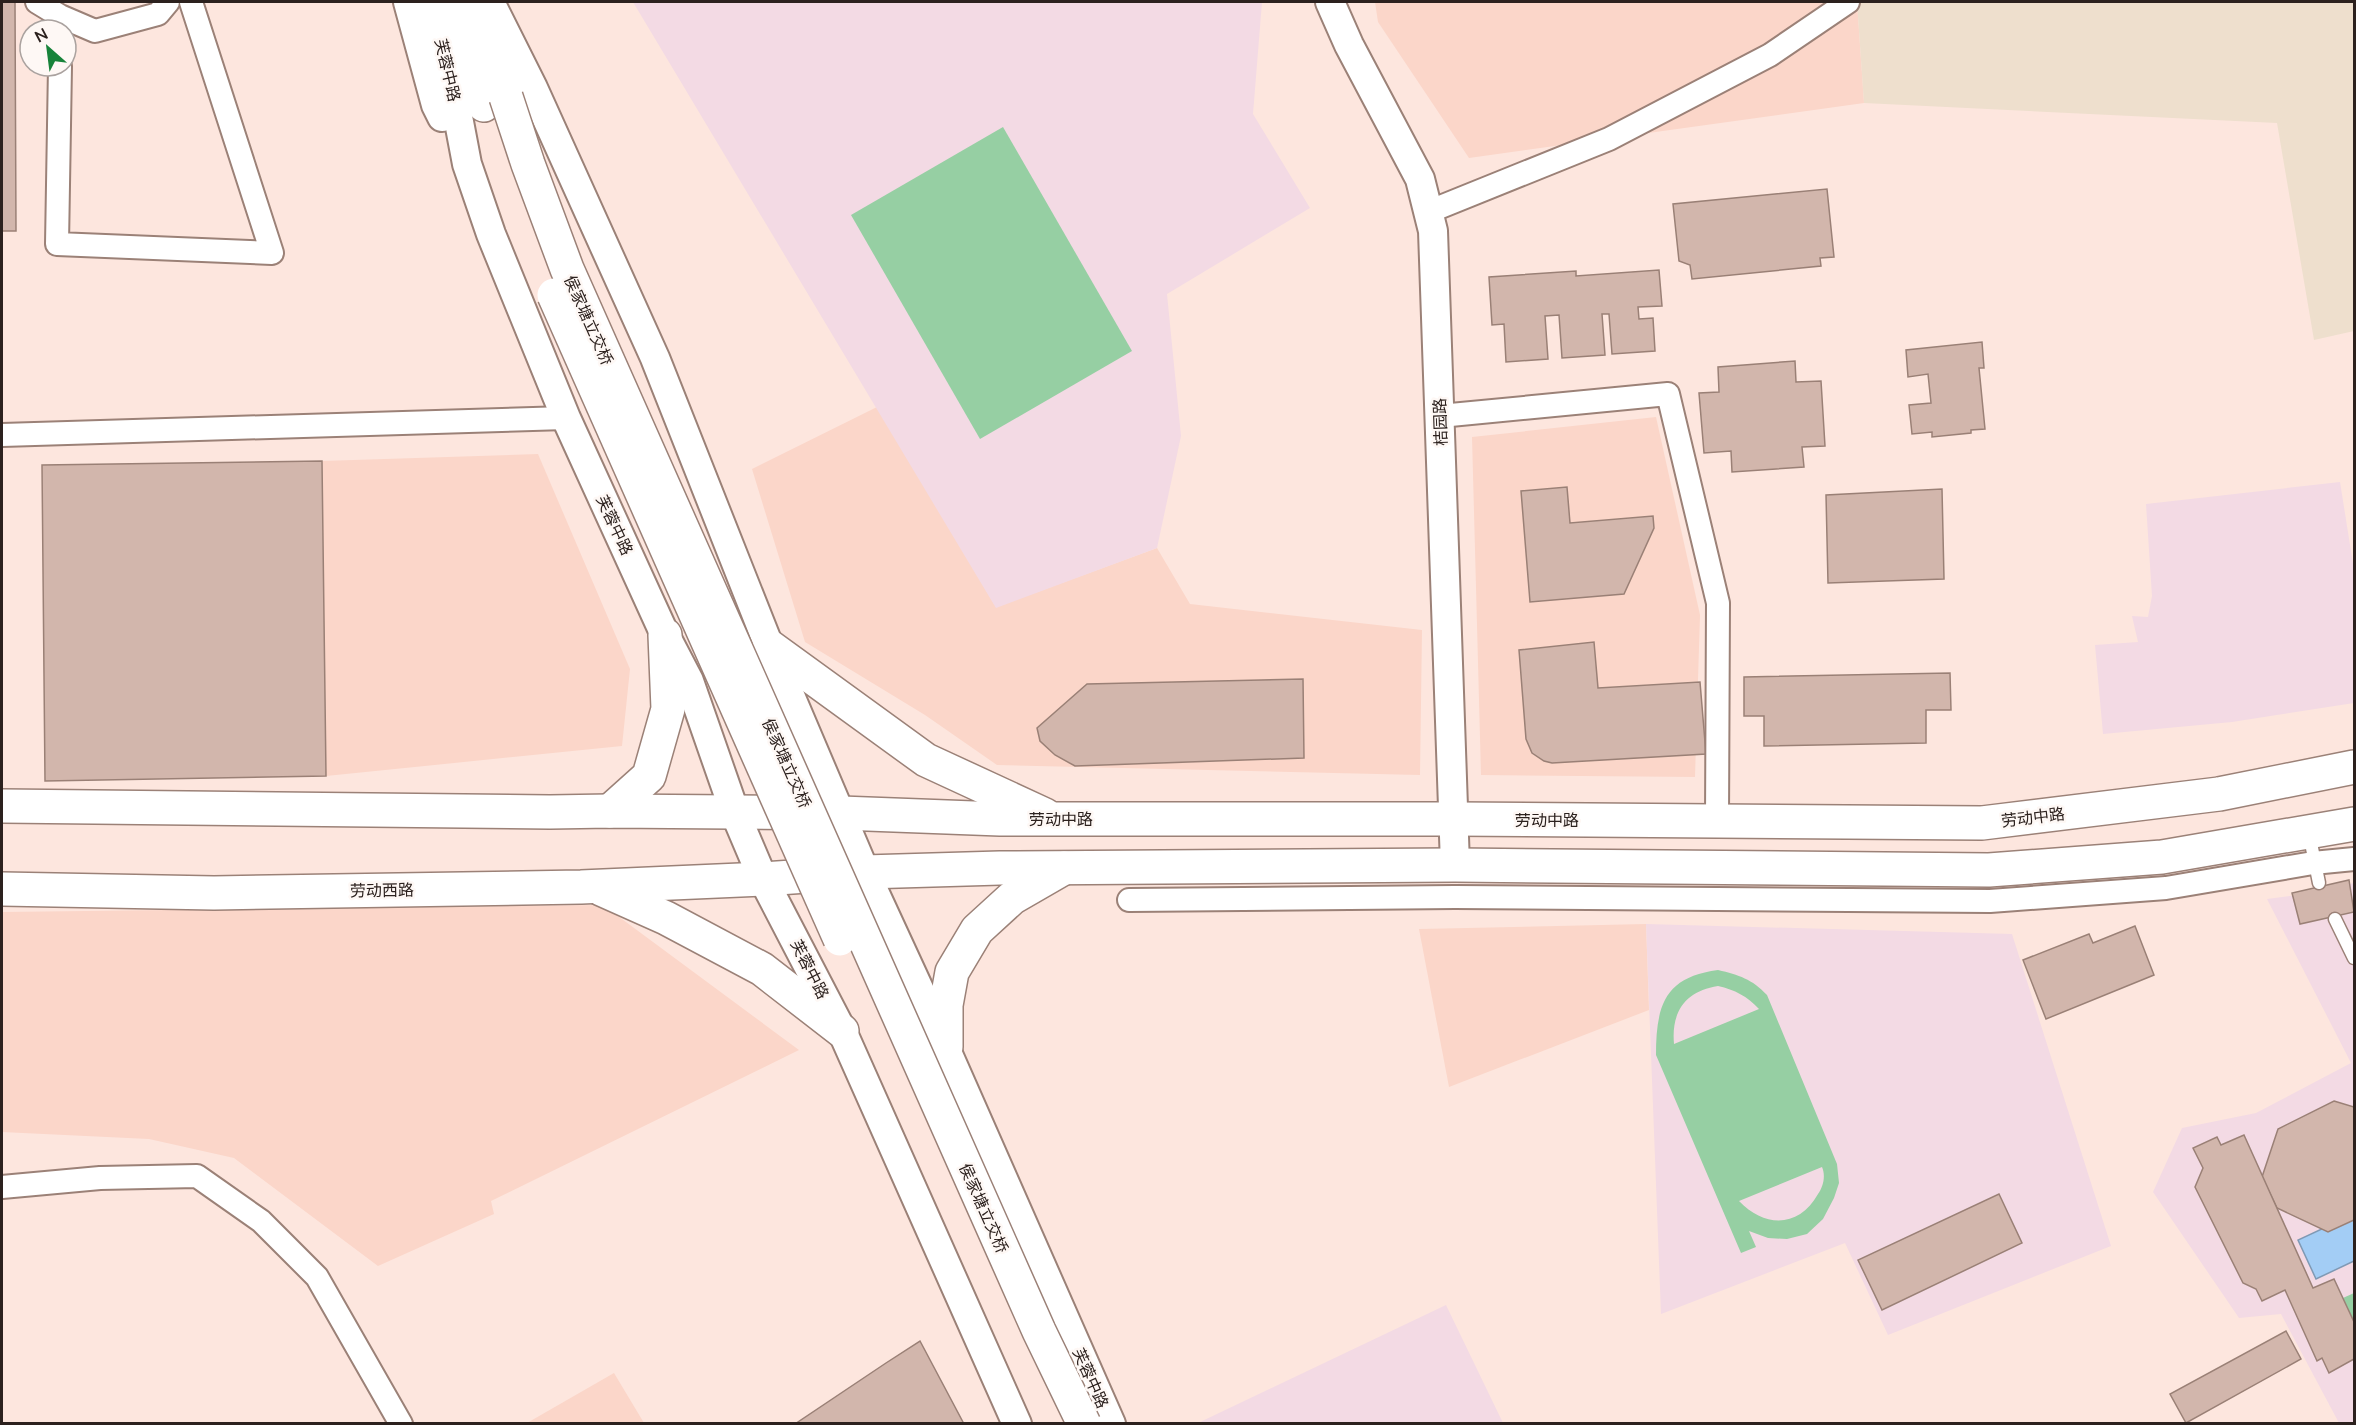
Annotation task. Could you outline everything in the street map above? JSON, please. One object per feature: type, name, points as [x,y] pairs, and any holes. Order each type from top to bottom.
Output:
[{"type":"main road","points":[[446,2],[495,101]]},
{"type":"main road","points":[[477,2],[495,101]]},
{"type":"main road","name":"侯家塘立交桥","points":[[495,101],[527,229],[572,338],[1014,1329],[1059,1424]]},
{"type":"main road","name":"侯家塘立交桥","points":[[495,101],[528,164],[567,269],[1039,1331],[1084,1424]]},
{"type":"main road","points":[[609,811],[649,776],[668,709],[665,635]]},
{"type":"main road","points":[[769,646],[926,760],[1055,819]]},
{"type":"main road","name":"劳动中路","points":[[735,813],[841,813],[1055,819],[1982,823],[2219,794],[2355,767]]},
{"type":"main road","points":[[2,806],[735,813]]},
{"type":"main road","points":[[763,879],[865,872],[1065,867],[1455,865],[1989,870],[2162,857],[2314,859],[2355,824]]},
{"type":"main road","points":[[946,1047],[946,1005],[952,972],[977,930],[1012,898],[1065,867]]},
{"type":"main road","name":"劳动西路","points":[[2,889],[214,893],[594,886],[763,879]]},
{"type":"main road","points":[[594,886],[666,918],[762,969],[842,1031]]},
{"type":"street","points":[[37,2],[55,18]]},
{"type":"street","points":[[78,27],[94,31],[158,14],[168,2]]},
{"type":"street","points":[[60,78],[57,244],[272,253],[190,2]]},
{"type":"street","points":[[408,2],[436,105],[467,164]]},
{"type":"street","name":"芙蓉中路","points":[[435,2],[441,43],[467,164],[491,234],[566,418],[665,635],[689,681],[735,813],[763,879],[842,1031],[1017,1424]]},
{"type":"street","points":[[490,2],[533,88],[655,358],[769,646],[841,813]]},
{"type":"street","name":"桔园路","points":[[1330,2],[1349,45],[1420,179],[1433,231],[1455,865]]},
{"type":"street","points":[[1428,213],[1609,139],[1770,55],[1848,2]]},
{"type":"street","points":[[1440,416],[1668,394],[1718,603],[1717,821]]},
{"type":"street","points":[[2,435],[566,418]]},
{"type":"street","name":"芙蓉中路","points":[[841,813],[865,872],[946,1047],[1111,1424]]},
{"type":"street","points":[[1129,900],[1467,897],[1990,901],[2166,888],[2314,859],[2355,859]]},
{"type":"street","points":[[2,1186],[100,1178],[197,1176],[261,1221],[317,1277],[401,1424]]},
{"type":"lane","points":[[2335,919],[2355,958]]},
{"type":"shaded area","points":[[633,2],[1262,2],[1253,114],[1310,208],[1167,294],[1181,436],[1157,548],[996,608]]},
{"type":"shaded area","points":[[1375,2],[1857,2],[1864,103],[1469,158],[1378,22]]},
{"type":"shaded area","points":[[1857,2],[2354,2],[2354,331],[2314,340],[2277,123],[1864,103]]},
{"type":"shaded area","points":[[877,407],[996,607],[1157,548],[1190,604],[1422,630],[1420,775],[997,765],[925,715],[805,642],[752,469]]},
{"type":"shaded area","points":[[1656,417],[1700,615],[1695,777],[1481,775],[1472,437]]},
{"type":"shaded area","points":[[538,454],[630,669],[622,746],[326,776],[322,461]]},
{"type":"shaded area","points":[[2340,482],[2354,570],[2354,703],[2232,722],[2103,734],[2095,645],[2138,642],[2132,616],[2148,617],[2152,596],[2146,504]]},
{"type":"shaded area","points":[[2354,883],[2354,1423],[2339,1423],[2281,1314],[2239,1318],[2153,1192],[2182,1128],[2256,1113],[2351,1063],[2267,899],[2321,892]]},
{"type":"shaded area","points":[[603,905],[799,1050],[491,1201],[494,1214],[378,1266],[234,1158],[149,1139],[2,1132],[2,912]]},
{"type":"shaded area","points":[[1646,924],[1649,1010],[1449,1087],[1419,929]]},
{"type":"shaded area","points":[[1646,924],[2012,934],[2111,1246],[1888,1335],[1845,1243],[1661,1314]]},
{"type":"shaded area","points":[[1446,1305],[1503,1423],[1198,1423]]},
{"type":"shaded area","points":[[614,1373],[644,1423],[527,1423]]},
{"type":"green space","points":[[1003,127],[1132,351],[980,439],[851,215]]},
{"type":"green space","points":[[1718,970],[1745,978],[1767,995],[1837,1164],[1839,1183],[1834,1198],[1823,1219],[1807,1234],[1787,1239],[1768,1238],[1749,1231],[1756,1247],[1741,1253],[1656,1055],[1658,1022],[1667,996],[1686,979]],"holes":[[[1718,986],[1740,994],[1759,1009],[1674,1044],[1675,1022],[1683,1004],[1697,993]],[[1822,1167],[1824,1178],[1820,1191],[1810,1205],[1792,1218],[1770,1220],[1749,1210],[1739,1201]]]},
{"type":"green space","points":[[2354,1293],[2354,1322],[2343,1298]]},
{"type":"water","points":[[2354,1214],[2354,1261],[2316,1279],[2298,1240]]},
{"type":"building","points":[[2,2],[15,2],[16,231],[2,231]]},
{"type":"building","points":[[1827,189],[1834,257],[1820,258],[1821,266],[1692,279],[1690,265],[1679,261],[1673,204]]},
{"type":"building","points":[[1659,270],[1662,306],[1638,307],[1639,319],[1653,318],[1655,351],[1612,354],[1609,314],[1602,314],[1605,355],[1562,358],[1559,315],[1545,316],[1548,359],[1506,362],[1504,324],[1492,325],[1489,277],[1576,271],[1576,276]]},
{"type":"building","points":[[1982,342],[1984,368],[1979,368],[1985,429],[1971,430],[1971,433],[1932,437],[1932,432],[1912,434],[1909,405],[1931,403],[1928,374],[1908,377],[1906,350]]},
{"type":"building","points":[[1795,361],[1796,382],[1821,381],[1825,446],[1802,447],[1804,467],[1732,472],[1731,451],[1704,453],[1699,393],[1719,392],[1718,367]]},
{"type":"building","points":[[322,461],[326,776],[45,781],[42,465]]},
{"type":"building","points":[[1567,487],[1570,523],[1653,516],[1654,528],[1624,594],[1530,602],[1521,491]]},
{"type":"building","points":[[1942,489],[1944,579],[1828,583],[1826,495]]},
{"type":"building","points":[[1594,642],[1598,688],[1700,682],[1706,754],[1552,763],[1532,753],[1526,739],[1519,650]]},
{"type":"building","points":[[1950,673],[1951,710],[1926,710],[1926,743],[1764,746],[1764,716],[1744,716],[1744,677]]},
{"type":"building","points":[[1303,679],[1304,758],[1075,766],[1055,755],[1040,741],[1037,728],[1087,684]]},
{"type":"building","points":[[2349,880],[2354,912],[2300,924],[2292,893]]},
{"type":"building","points":[[2135,926],[2154,975],[2046,1019],[2023,960],[2089,934],[2093,943]]},
{"type":"building","points":[[2334,1101],[2354,1107],[2354,1220],[2328,1232],[2277,1208],[2262,1177],[2278,1129]]},
{"type":"building","points":[[2244,1135],[2313,1288],[2334,1279],[2354,1322],[2354,1359],[2329,1373],[2322,1358],[2317,1361],[2285,1290],[2262,1301],[2256,1289],[2243,1283],[2195,1187],[2203,1168],[2193,1148],[2217,1137],[2221,1145]]},
{"type":"building","points":[[1999,1194],[2022,1243],[1882,1310],[1858,1260]]},
{"type":"building","points":[[2286,1331],[2301,1359],[2186,1423],[2170,1394]]},
{"type":"building","points":[[920,1341],[964,1424],[795,1424],[886,1363]]}]
